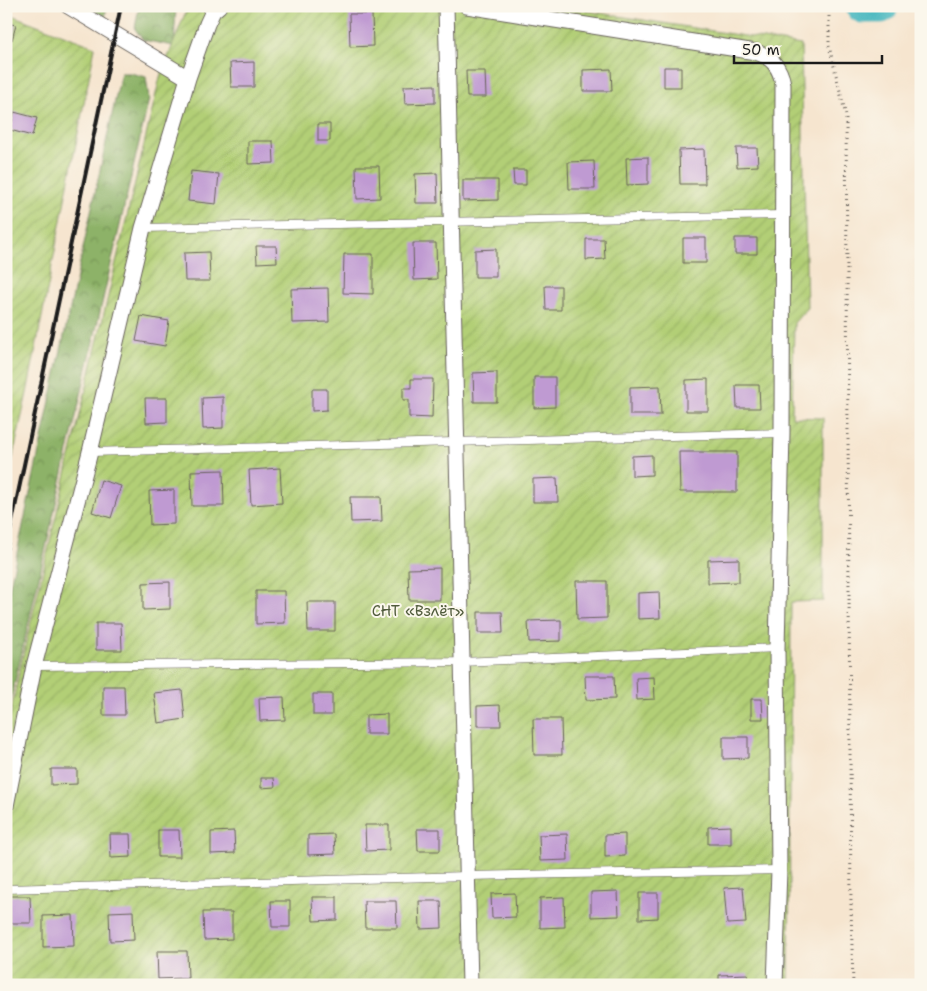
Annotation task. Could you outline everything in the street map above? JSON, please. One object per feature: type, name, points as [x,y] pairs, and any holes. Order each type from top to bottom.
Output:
[{"type":"street","points":[[68,6],[188,78]]},
{"type":"street","points":[[6,806],[34,666],[90,452],[143,228],[188,78],[207,24],[213,11],[219,6]]},
{"type":"street","points":[[446,6],[470,985]]},
{"type":"street","points":[[467,6],[756,52],[772,60],[782,75],[782,433],[778,648],[778,870],[775,985]]},
{"type":"lane","points":[[143,228],[783,215]]},
{"type":"lane","points":[[90,452],[782,433]]},
{"type":"lane","points":[[34,666],[462,662],[778,648]]},
{"type":"lane","points":[[6,890],[467,876],[778,870]]},
{"type":"path","points":[[829,6],[829,46],[846,116],[850,908],[853,985]]},
{"type":"green space","points":[[86,6],[107,6],[105,17]]},
{"type":"green space","points":[[139,6],[176,6],[174,46],[143,40],[135,29]]},
{"type":"green space","name":"СНТ «Взлёт»","points":[[188,6],[555,6],[801,45],[807,308],[794,323],[792,417],[823,418],[823,601],[791,602],[789,985],[6,985],[6,734],[160,77]]},
{"type":"green space","points":[[6,13],[95,47],[27,393],[6,488]]},
{"type":"green space","points":[[121,73],[131,73],[146,77],[149,99],[6,721],[6,604]]},
{"type":"building","points":[[349,14],[372,14],[373,46],[350,47]]},
{"type":"building","points":[[6,23],[16,25],[12,40],[6,38]]},
{"type":"building","points":[[254,62],[254,87],[231,87],[230,63]]},
{"type":"building","points":[[664,67],[681,67],[681,87],[664,87]]},
{"type":"building","points":[[611,69],[612,91],[583,91],[583,70]]},
{"type":"building","points":[[466,71],[485,71],[486,97],[467,97]]},
{"type":"building","points":[[435,85],[435,103],[405,104],[404,86]]},
{"type":"building","points":[[14,112],[37,118],[32,136],[10,130]]},
{"type":"building","points":[[318,124],[330,124],[330,141],[318,141]]},
{"type":"building","points":[[248,141],[273,141],[274,163],[248,164]]},
{"type":"building","points":[[736,148],[757,148],[758,166],[737,167]]},
{"type":"building","points":[[704,149],[705,184],[680,184],[679,150]]},
{"type":"building","points":[[648,157],[648,184],[627,185],[626,158]]},
{"type":"building","points":[[594,161],[595,189],[569,189],[568,162]]},
{"type":"building","points":[[356,166],[379,166],[380,198],[357,199]]},
{"type":"building","points":[[513,170],[526,170],[526,185],[514,185]]},
{"type":"building","points":[[191,171],[219,174],[216,204],[188,201]]},
{"type":"building","points":[[437,173],[438,203],[416,203],[415,174]]},
{"type":"building","points":[[463,180],[498,180],[498,200],[463,201]]},
{"type":"building","points":[[683,238],[706,238],[706,263],[683,263]]},
{"type":"building","points":[[735,238],[757,238],[757,254],[735,254]]},
{"type":"building","points":[[586,239],[604,239],[605,259],[586,260]]},
{"type":"building","points":[[413,243],[436,243],[437,279],[414,280]]},
{"type":"building","points":[[256,246],[276,246],[277,262],[257,263]]},
{"type":"building","points":[[496,249],[496,277],[475,277],[475,250]]},
{"type":"building","points":[[209,252],[210,281],[185,281],[184,253]]},
{"type":"building","points":[[344,254],[373,254],[373,294],[343,293]]},
{"type":"building","points":[[545,286],[561,286],[561,310],[546,310]]},
{"type":"building","points":[[328,288],[329,322],[292,323],[291,289]]},
{"type":"building","points":[[141,316],[169,321],[165,346],[136,341]]},
{"type":"building","points":[[497,372],[497,402],[474,402],[473,373]]},
{"type":"building","points":[[534,377],[555,377],[555,407],[534,408]]},
{"type":"building","points":[[411,379],[433,379],[432,418],[409,417],[409,400],[403,400],[403,388],[411,388]]},
{"type":"building","points":[[708,379],[708,411],[686,411],[686,380]]},
{"type":"building","points":[[736,385],[759,385],[760,408],[737,408]]},
{"type":"building","points":[[660,386],[661,415],[630,415],[630,387]]},
{"type":"building","points":[[312,389],[327,389],[327,410],[312,411]]},
{"type":"building","points":[[223,397],[223,428],[203,429],[202,398]]},
{"type":"building","points":[[145,398],[167,398],[167,422],[146,423]]},
{"type":"building","points":[[679,452],[737,452],[737,492],[680,492]]},
{"type":"building","points":[[652,455],[652,475],[632,476],[632,456]]},
{"type":"building","points":[[280,468],[282,503],[251,505],[249,470]]},
{"type":"building","points":[[223,470],[224,506],[192,506],[191,471]]},
{"type":"building","points":[[557,478],[558,502],[533,502],[533,479]]},
{"type":"building","points":[[101,480],[121,486],[111,518],[92,512]]},
{"type":"building","points":[[174,490],[174,524],[150,525],[149,491]]},
{"type":"building","points":[[350,497],[381,497],[382,521],[351,522]]},
{"type":"building","points":[[739,559],[739,582],[708,583],[708,560]]},
{"type":"building","points":[[440,568],[440,600],[409,600],[408,569]]},
{"type":"building","points":[[576,581],[607,581],[607,618],[577,619]]},
{"type":"building","points":[[170,582],[170,609],[143,610],[143,583]]},
{"type":"building","points":[[256,591],[284,591],[285,623],[256,624]]},
{"type":"building","points":[[659,592],[660,618],[638,619],[638,593]]},
{"type":"building","points":[[307,602],[335,602],[335,631],[308,631]]},
{"type":"building","points":[[478,612],[502,612],[503,633],[478,633]]},
{"type":"building","points":[[561,620],[561,641],[529,642],[528,621]]},
{"type":"building","points":[[96,623],[121,623],[122,650],[96,650]]},
{"type":"building","points":[[585,676],[614,676],[615,699],[586,700]]},
{"type":"building","points":[[654,677],[655,699],[637,700],[636,678]]},
{"type":"building","points":[[103,686],[124,686],[125,715],[103,715]]},
{"type":"building","points":[[182,690],[185,719],[158,723],[154,693]]},
{"type":"building","points":[[313,694],[332,694],[332,715],[313,715]]},
{"type":"building","points":[[284,697],[285,720],[260,721],[259,698]]},
{"type":"building","points":[[751,699],[762,699],[763,719],[751,719]]},
{"type":"building","points":[[500,705],[501,726],[477,726],[477,706]]},
{"type":"building","points":[[387,714],[387,734],[366,734],[366,715]]},
{"type":"building","points":[[533,719],[561,719],[562,755],[534,755]]},
{"type":"building","points":[[723,737],[748,737],[748,758],[723,759]]},
{"type":"building","points":[[51,769],[77,769],[77,784],[51,785]]},
{"type":"building","points":[[261,778],[274,778],[275,787],[261,788]]},
{"type":"building","points":[[365,825],[389,825],[389,850],[366,851]]},
{"type":"building","points":[[731,826],[731,844],[708,844],[708,827]]},
{"type":"building","points":[[417,829],[440,829],[440,851],[418,851]]},
{"type":"building","points":[[158,830],[179,830],[180,857],[158,857]]},
{"type":"building","points":[[234,831],[235,853],[211,854],[211,832]]},
{"type":"building","points":[[110,834],[130,834],[131,857],[111,858]]},
{"type":"building","points":[[334,834],[335,854],[308,855],[308,835]]},
{"type":"building","points":[[567,834],[568,860],[540,861],[539,835]]},
{"type":"building","points":[[625,834],[625,856],[605,857],[605,835]]},
{"type":"building","points":[[743,887],[746,923],[727,924],[724,888]]},
{"type":"building","points":[[618,891],[619,916],[591,917],[591,892]]},
{"type":"building","points":[[515,893],[516,917],[492,918],[491,894]]},
{"type":"building","points":[[639,893],[658,893],[658,918],[639,919]]},
{"type":"building","points":[[9,896],[30,896],[31,923],[9,923]]},
{"type":"building","points":[[312,897],[337,897],[337,920],[313,921]]},
{"type":"building","points":[[564,897],[565,927],[540,928],[540,898]]},
{"type":"building","points":[[271,901],[290,901],[290,927],[272,927]]},
{"type":"building","points":[[364,901],[396,901],[397,928],[365,928]]},
{"type":"building","points":[[419,901],[441,901],[442,928],[420,929]]},
{"type":"building","points":[[133,911],[134,940],[110,941],[109,912]]},
{"type":"building","points":[[203,912],[232,912],[232,939],[204,940]]},
{"type":"building","points":[[73,915],[74,946],[43,947],[43,916]]},
{"type":"building","points":[[157,951],[187,951],[188,978],[158,979]]},
{"type":"building","points":[[748,974],[748,985],[719,985],[719,975]]},
{"type":"waterway","points":[[863,6],[881,6]]},
{"type":"railway","points":[[6,550],[121,6]]}]
